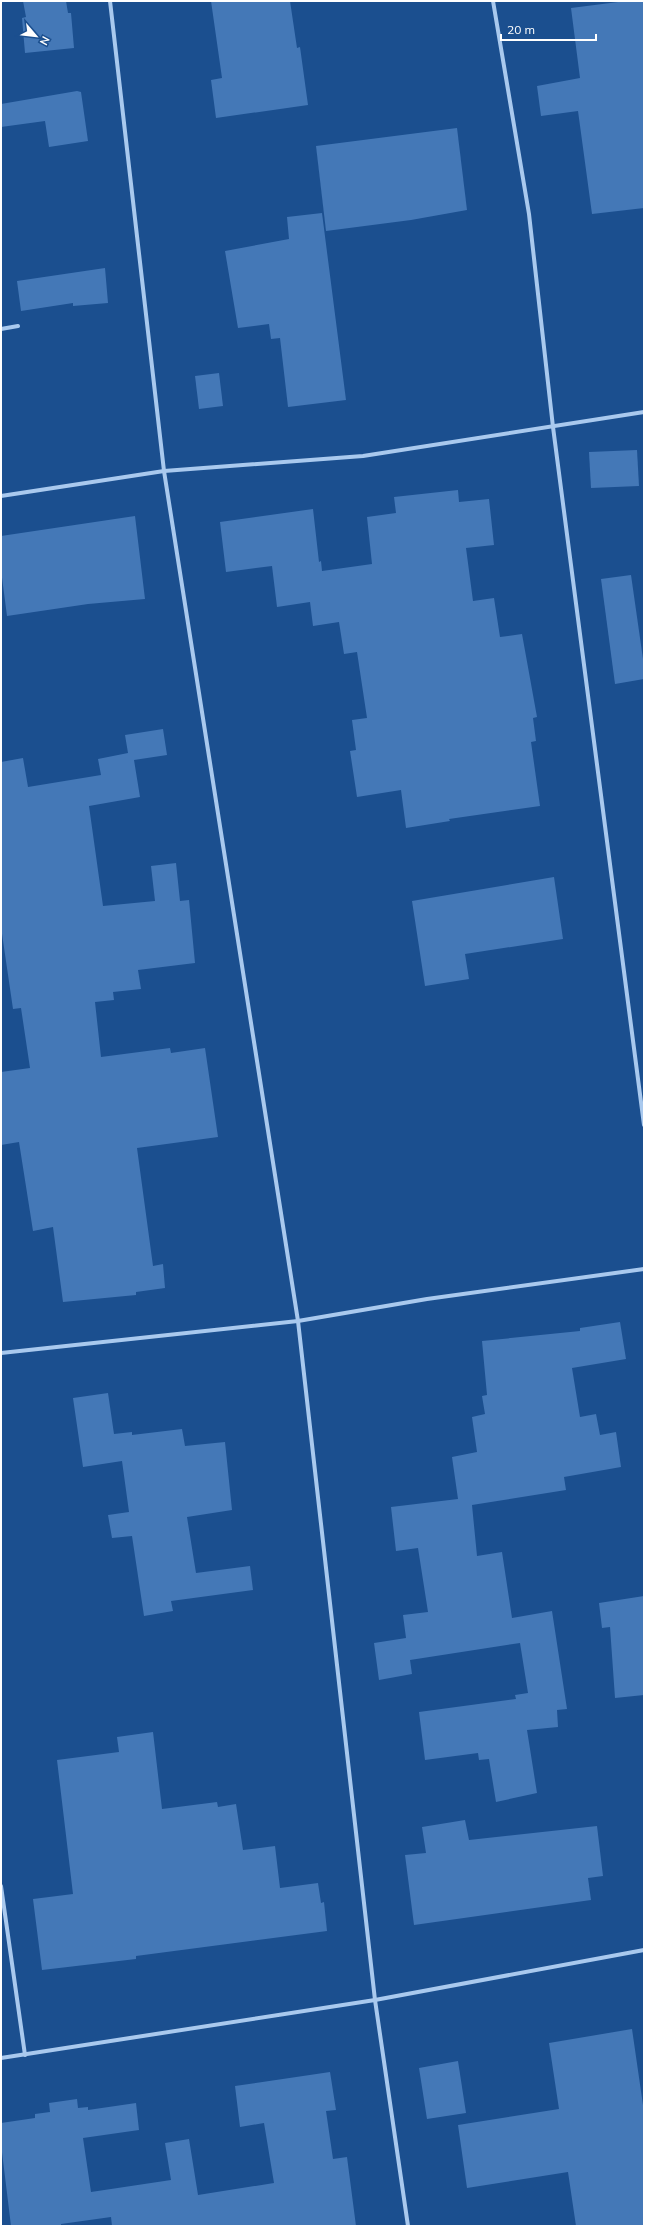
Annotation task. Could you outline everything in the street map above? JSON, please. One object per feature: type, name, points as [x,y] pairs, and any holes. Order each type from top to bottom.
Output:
[{"type":"street","points":[[110,1],[164,471],[298,1321],[375,2000],[408,2226]]},
{"type":"street","points":[[493,1],[529,214],[553,427],[644,1125]]},
{"type":"street","points":[[1,328],[18,326]]},
{"type":"street","points":[[1,496],[164,471],[363,456],[644,412]]},
{"type":"street","points":[[1,1353],[298,1321],[427,1299],[644,1269]]},
{"type":"street","points":[[1,1886],[25,2055]]},
{"type":"street","points":[[1,2058],[375,2000],[644,1950]]},
{"type":"building","points":[[23,1],[66,1],[68,13],[71,13],[74,48],[25,53],[22,18],[26,17]]},
{"type":"building","points":[[211,1],[290,1],[297,48],[300,47],[308,105],[216,118],[211,80],[222,78]]},
{"type":"building","points":[[626,1],[644,1],[644,208],[592,214],[578,111],[541,116],[537,86],[580,78],[571,8]]},
{"type":"building","points":[[77,91],[81,92],[88,141],[49,147],[45,121],[1,127],[1,104]]},
{"type":"building","points":[[457,128],[467,210],[411,220],[326,231],[316,146]]},
{"type":"building","points":[[322,213],[346,400],[288,407],[280,338],[271,339],[269,324],[238,328],[225,251],[289,239],[287,217]]},
{"type":"building","points":[[105,268],[108,303],[73,306],[73,303],[21,311],[17,281]]},
{"type":"building","points":[[219,373],[223,406],[199,409],[195,376]]},
{"type":"building","points":[[637,450],[639,486],[591,488],[589,452]]},
{"type":"building","points":[[458,490],[459,502],[489,499],[494,545],[466,548],[473,601],[494,598],[500,637],[522,634],[537,717],[533,718],[536,741],[531,742],[540,806],[449,819],[450,821],[406,828],[401,790],[357,797],[350,751],[356,750],[352,720],[367,718],[357,652],[344,654],[339,622],[313,626],[310,602],[277,607],[272,566],[226,572],[220,522],[313,509],[319,562],[321,561],[322,571],[372,564],[367,517],[396,513],[394,497]]},
{"type":"building","points":[[135,516],[145,599],[88,604],[7,616],[1,570],[1,536]]},
{"type":"building","points":[[631,575],[644,666],[644,679],[615,684],[601,579]]},
{"type":"building","points":[[163,729],[167,755],[134,760],[140,797],[89,806],[103,906],[155,901],[151,866],[176,863],[180,901],[189,900],[195,963],[138,970],[141,989],[113,992],[114,1000],[95,1002],[101,1057],[170,1048],[171,1053],[205,1048],[218,1137],[137,1148],[153,1266],[163,1264],[165,1288],[136,1292],[136,1295],[63,1302],[53,1227],[33,1231],[19,1142],[1,1145],[1,1072],[30,1068],[21,1008],[13,1009],[1,927],[1,762],[23,758],[28,787],[101,775],[98,759],[128,753],[125,735]]},
{"type":"building","points":[[554,877],[563,939],[465,954],[469,979],[425,986],[412,901]]},
{"type":"building","points":[[620,1322],[626,1359],[572,1368],[580,1417],[596,1414],[600,1435],[616,1432],[621,1467],[564,1477],[566,1490],[472,1505],[477,1556],[502,1552],[512,1618],[552,1611],[567,1709],[557,1710],[558,1727],[527,1730],[537,1793],[496,1802],[489,1759],[479,1760],[478,1753],[425,1760],[419,1712],[516,1699],[515,1695],[528,1693],[520,1643],[410,1660],[412,1674],[379,1680],[374,1643],[406,1638],[403,1615],[428,1612],[418,1548],[396,1551],[391,1507],[458,1499],[452,1457],[477,1452],[472,1417],[485,1414],[482,1396],[487,1395],[482,1341],[580,1331],[580,1328]]},
{"type":"building","points":[[108,1393],[114,1434],[132,1432],[132,1435],[182,1429],[185,1446],[225,1442],[232,1510],[187,1517],[196,1573],[250,1566],[253,1590],[171,1601],[173,1611],[144,1616],[132,1536],[112,1538],[108,1515],[129,1512],[122,1461],[83,1467],[73,1398]]},
{"type":"building","points":[[644,1596],[644,1695],[615,1698],[610,1627],[602,1628],[599,1603]]},
{"type":"building","points":[[153,1732],[162,1809],[217,1802],[218,1807],[236,1804],[243,1850],[275,1846],[280,1888],[318,1883],[321,1903],[324,1902],[327,1931],[136,1956],[136,1959],[42,1970],[33,1899],[73,1894],[57,1760],[119,1752],[117,1737]]},
{"type":"building","points":[[465,1820],[469,1840],[597,1826],[603,1876],[588,1878],[591,1900],[414,1925],[405,1855],[426,1853],[422,1827]]},
{"type":"building","points":[[632,2029],[644,2112],[644,2226],[576,2226],[568,2172],[467,2188],[458,2125],[559,2109],[549,2043]]},
{"type":"building","points":[[458,2061],[466,2113],[427,2119],[419,2068]]},
{"type":"building","points":[[330,2072],[336,2110],[326,2111],[333,2159],[347,2157],[356,2226],[112,2226],[111,2217],[61,2224],[61,2226],[11,2226],[1,2144],[1,2123],[35,2118],[35,2114],[50,2112],[49,2103],[77,2099],[78,2108],[88,2107],[88,2110],[136,2103],[139,2130],[83,2138],[91,2192],[171,2180],[165,2143],[189,2139],[198,2195],[274,2183],[264,2123],[240,2127],[235,2086]]}]
